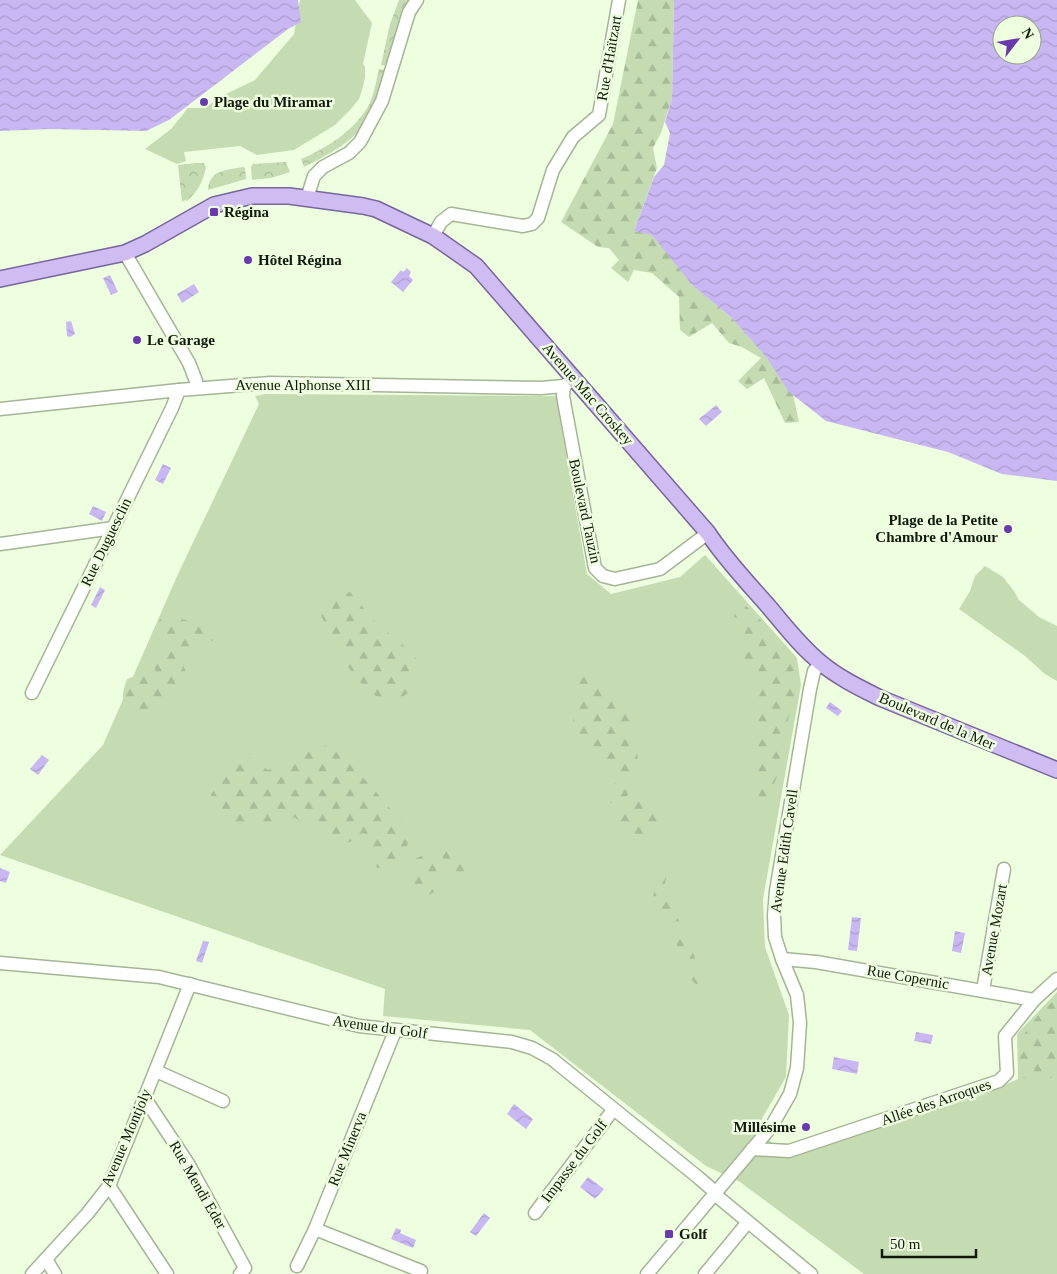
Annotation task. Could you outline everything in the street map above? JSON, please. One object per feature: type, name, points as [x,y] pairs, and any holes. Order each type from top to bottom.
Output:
[{"type":"main road","name":"Avenue Mac Croskey","points":[[0,279],[125,253],[145,244],[214,205],[228,200],[261,195],[307,198],[376,209],[433,236],[476,266],[569,382],[708,533],[718,548],[791,632],[821,663]]},
{"type":"main road","name":"Boulevard de la Mer","points":[[821,663],[856,686],[880,698],[1057,770]]},
{"type":"street","points":[[307,198],[314,176],[323,167],[349,153],[365,134],[382,101],[409,12],[417,0]]},
{"type":"street","name":"Rue d'Haïtzart","points":[[433,236],[441,222],[451,214],[523,226],[532,224],[538,218],[553,170],[573,137],[599,116],[620,0]]},
{"type":"street","points":[[125,253],[189,364],[196,381],[196,388]]},
{"type":"street","name":"Avenue Alphonse XIII","points":[[0,409],[196,388],[270,383],[541,388],[569,382]]},
{"type":"street","name":"Boulevard Tauzin","points":[[569,382],[563,396],[595,568],[603,576],[615,580],[660,569],[708,533]]},
{"type":"street","name":"Rue Duguesclin","points":[[32,693],[172,408],[179,390]]},
{"type":"street","points":[[0,544],[113,528]]},
{"type":"street","name":"Avenue Edith Cavell","points":[[647,1274],[771,1127],[790,1094],[797,1068],[800,1024],[797,994],[775,937],[774,916],[776,891],[810,689],[814,670],[821,663]]},
{"type":"street","name":"Avenue Mozart","points":[[983,990],[1004,869]]},
{"type":"street","name":"Rue Copernic","points":[[782,959],[816,962],[1034,1000]]},
{"type":"street","name":"Avenue du Golf","points":[[0,963],[159,976],[359,1026],[512,1042],[532,1048],[552,1059],[715,1192],[718,1197],[811,1274]]},
{"type":"street","name":"Allée des Arroques","points":[[752,1149],[789,1151],[999,1080],[1007,1073],[1005,1036],[1034,1000],[1057,979]]},
{"type":"street","name":"Avenue Montjoly","points":[[32,1274],[87,1214],[109,1186],[190,984]]},
{"type":"street","name":"Rue Minerva","points":[[297,1266],[315,1229],[395,1031]]},
{"type":"street","points":[[156,1071],[223,1101]]},
{"type":"street","name":"Rue Mendi Eder","points":[[144,1097],[193,1173],[245,1268],[240,1274]]},
{"type":"street","name":"Impasse du Golf","points":[[535,1213],[614,1110]]},
{"type":"street","points":[[109,1186],[167,1274]]},
{"type":"street","points":[[705,1274],[748,1222]]},
{"type":"street","points":[[315,1229],[421,1271]]},
{"type":"street","points":[[46,1259],[55,1274]]},
{"type":"green space","points":[[300,0],[355,0],[372,23],[363,64],[365,67],[365,78],[359,99],[335,125],[294,150],[257,155],[240,146],[184,152],[186,161],[177,164],[145,149],[171,129],[188,108],[204,108],[224,95],[255,80],[294,34]]},
{"type":"green space","points":[[399,0],[409,0],[404,8],[387,66],[381,65],[390,24]]},
{"type":"green space","points":[[638,0],[674,0],[672,98],[661,133],[653,148],[657,168],[634,231],[652,234],[692,285],[786,363],[799,422],[785,423],[764,378],[747,389],[738,381],[761,358],[742,347],[729,343],[712,323],[689,337],[680,330],[679,297],[652,273],[634,270],[628,282],[611,268],[619,260],[609,248],[598,247],[561,222],[613,124]]},
{"type":"green space","points":[[379,69],[385,70],[374,108],[362,128],[345,144],[304,167],[301,159],[320,150],[347,132],[362,116],[372,98]]},
{"type":"green space","points":[[286,162],[290,172],[271,178],[252,180],[251,167],[253,164]]},
{"type":"green space","points":[[204,163],[206,168],[203,178],[187,201],[182,202],[178,165]]},
{"type":"green space","points":[[245,168],[246,179],[208,190],[209,183],[215,175],[225,170]]},
{"type":"green space","points":[[265,394],[556,396],[587,574],[611,594],[680,577],[705,555],[797,658],[801,685],[763,899],[765,947],[789,1015],[786,1077],[756,1129],[788,1156],[983,1095],[1018,1079],[1017,1034],[1057,992],[1057,1274],[864,1274],[740,1182],[706,1166],[530,1030],[383,1016],[385,989],[0,855],[103,745],[178,574],[259,404],[255,396]]},
{"type":"green space","points":[[985,566],[1003,577],[1019,600],[1039,617],[1057,626],[1057,681],[959,609],[970,591],[975,576]]},
{"type":"green space","points":[[350,592],[376,623],[416,658],[409,676],[409,693],[398,699],[383,699],[371,692],[360,682],[341,654],[321,615],[342,596]]},
{"type":"green space","points":[[736,597],[758,617],[782,645],[795,662],[798,675],[796,691],[782,743],[778,774],[770,794],[758,802],[753,794],[757,771],[761,765],[755,734],[754,715],[764,687],[759,675],[750,674],[743,663],[744,620],[734,617]]},
{"type":"green space","points":[[178,608],[182,619],[190,622],[196,620],[221,629],[218,639],[197,646],[185,656],[184,667],[188,679],[179,689],[172,692],[146,715],[132,715],[123,698],[127,679],[143,673],[150,677],[156,676],[154,660],[163,647],[163,638],[157,624],[166,613]]},
{"type":"green space","points":[[586,674],[597,679],[615,693],[628,713],[633,727],[638,760],[632,790],[623,799],[610,803],[608,794],[617,780],[609,768],[599,764],[600,750],[579,736],[573,720],[575,686]]},
{"type":"green space","points":[[329,745],[362,777],[411,832],[401,858],[385,868],[377,868],[372,852],[371,838],[363,833],[350,842],[343,844],[331,835],[307,825],[294,817],[270,829],[247,824],[240,828],[233,828],[227,818],[226,811],[213,804],[211,794],[239,762],[250,758],[268,770],[283,765],[308,749]]},
{"type":"green space","points":[[643,799],[659,804],[663,824],[657,836],[646,841],[633,840],[622,832],[620,820],[632,805]]},
{"type":"green space","points":[[442,846],[461,862],[465,871],[457,880],[450,879],[451,870],[446,859],[441,858],[436,862],[436,871],[441,874],[440,883],[436,889],[431,894],[423,897],[412,892],[408,881],[416,871],[415,859]]},
{"type":"green space","points":[[662,864],[667,871],[666,894],[691,946],[701,986],[697,986],[690,978],[671,930],[655,907],[653,897],[658,867]]},
{"type":"green space","points":[[1057,997],[1057,1074],[1048,1080],[1023,1078],[1019,1052],[1021,1041],[1031,1024]]},
{"type":"water","points":[[0,0],[298,0],[301,22],[288,29],[169,120],[146,131],[50,129],[0,131]]},
{"type":"water","points":[[674,0],[1057,0],[1057,481],[1002,474],[948,452],[826,421],[789,392],[767,358],[733,319],[692,285],[652,235],[634,231],[654,177],[664,165],[670,133],[665,122],[672,98]]},
{"type":"water","points":[[407,268],[411,272],[409,276],[413,280],[403,292],[391,282],[401,270],[403,272]]},
{"type":"water","points":[[110,275],[118,292],[111,295],[103,278]]},
{"type":"water","points":[[194,284],[199,292],[182,303],[177,294]]},
{"type":"water","points":[[71,321],[75,334],[70,337],[67,336],[66,322]]},
{"type":"water","points":[[716,405],[722,412],[706,426],[699,419]]},
{"type":"water","points":[[163,464],[171,468],[163,484],[155,480]]},
{"type":"water","points":[[93,506],[106,512],[102,521],[89,514]]},
{"type":"water","points":[[100,587],[105,590],[96,608],[91,605]]},
{"type":"water","points":[[830,702],[842,711],[838,716],[826,708]]},
{"type":"water","points":[[42,755],[49,760],[38,775],[30,769]]},
{"type":"water","points":[[0,868],[10,872],[6,883],[0,881]]},
{"type":"water","points":[[852,917],[861,918],[857,951],[848,950]]},
{"type":"water","points":[[955,931],[965,933],[961,953],[952,951]]},
{"type":"water","points":[[203,941],[209,942],[202,963],[196,961]]},
{"type":"water","points":[[916,1032],[933,1035],[931,1044],[914,1041]]},
{"type":"water","points":[[834,1057],[859,1062],[857,1074],[832,1069]]},
{"type":"water","points":[[514,1104],[533,1119],[526,1129],[507,1114]]},
{"type":"water","points":[[588,1177],[604,1189],[595,1199],[580,1187]]},
{"type":"water","points":[[484,1213],[490,1218],[476,1236],[470,1232]]},
{"type":"water","points":[[396,1228],[401,1230],[400,1233],[416,1240],[413,1248],[391,1239]]},
{"type":"place","name":"Plage du Miramar","points":[[204,102]]},
{"type":"place","name":"Régina","points":[[214,212]]},
{"type":"place","name":"Hôtel Régina","points":[[248,260]]},
{"type":"place","name":"Le Garage","points":[[137,340]]},
{"type":"place","name":"Plage de la Petite Chambre d'Amour","points":[[1008,529]]},
{"type":"place","name":"Millésime","points":[[806,1127]]},
{"type":"place","name":"Golf","points":[[669,1234]]}]
